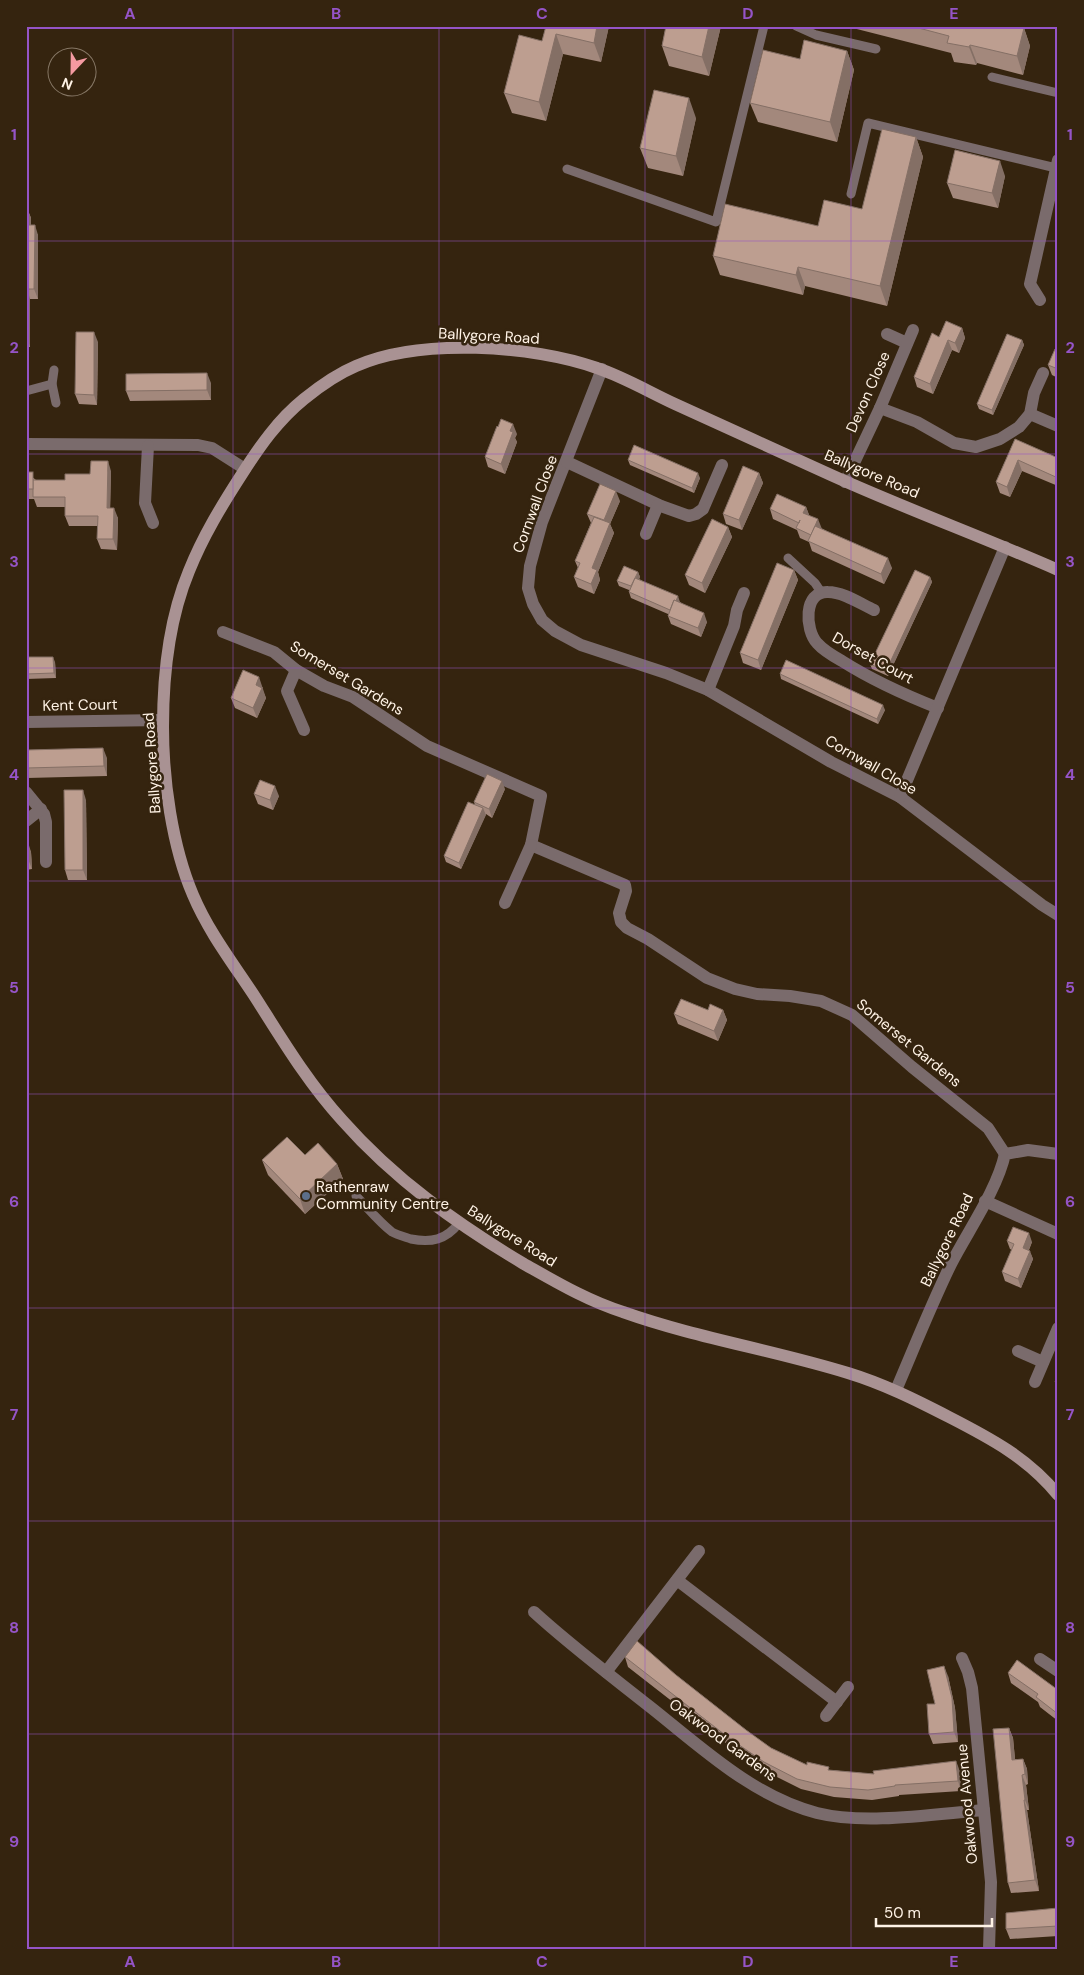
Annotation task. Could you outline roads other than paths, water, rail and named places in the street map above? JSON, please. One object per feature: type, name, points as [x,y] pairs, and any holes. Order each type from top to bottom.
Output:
[{"type":"street","points":[[1040,300],[1030,284],[1057,164]]},
{"type":"street","name":"Devon Close","points":[[845,482],[880,408],[913,330]]},
{"type":"street","name":"Devon Close","points":[[887,334],[907,343]]},
{"type":"street","name":"Ballygore Road","points":[[1058,570],[845,482],[602,369],[556,357],[474,349],[428,350],[381,357],[350,368],[308,395],[277,424],[245,469],[208,531],[190,566],[182,588],[168,652],[164,720],[167,785],[174,828],[191,892],[206,921],[287,1046],[336,1114],[391,1169],[459,1223],[556,1282],[623,1313],[834,1369],[896,1390],[1007,1448],[1032,1466],[1058,1495]]},
{"type":"street","name":"Cornwall Close","points":[[602,369],[542,522],[530,566],[528,588],[533,604],[542,620],[566,638],[666,673],[708,690],[831,762],[900,797],[1042,905],[1058,915]]},
{"type":"street","points":[[880,408],[918,422],[954,443],[976,447],[1000,439],[1019,426],[1030,414],[1034,393],[1043,374]]},
{"type":"street","points":[[1030,414],[1058,426]]},
{"type":"street","points":[[26,444],[203,446],[220,452],[245,469]]},
{"type":"street","points":[[148,446],[145,503],[153,523]]},
{"type":"street","points":[[567,462],[658,505],[689,516],[703,509],[722,465]]},
{"type":"street","points":[[646,534],[658,505]]},
{"type":"street","points":[[900,797],[1005,548]]},
{"type":"street","points":[[821,592],[832,592],[842,595],[874,610]]},
{"type":"street","name":"Dorset Court","points":[[821,592],[812,603],[808,624],[809,632],[821,647],[851,667],[886,686],[938,708]]},
{"type":"street","points":[[708,690],[734,626],[737,610],[744,593]]},
{"type":"street","name":"Somerset Gardens","points":[[222,632],[274,652],[296,670],[324,686],[353,697],[427,746],[541,796],[531,845],[625,885],[626,890],[619,913],[624,925],[708,978],[735,989],[757,994],[790,996],[821,1001],[852,1014],[912,1067],[988,1128],[1005,1154]]},
{"type":"street","points":[[296,670],[287,691],[304,730]]},
{"type":"street","name":"Kent Court","points":[[26,722],[164,720]]},
{"type":"street","points":[[26,792],[41,809],[46,822],[46,862]]},
{"type":"street","points":[[26,821],[41,809]]},
{"type":"street","points":[[505,903],[531,845]]},
{"type":"street","points":[[1005,1154],[1028,1150],[1058,1154]]},
{"type":"street","name":"Ballygore Road","points":[[896,1390],[951,1265],[985,1201],[1003,1164],[1005,1154]]},
{"type":"street","points":[[985,1201],[1058,1234]]},
{"type":"street","points":[[1035,1382],[1058,1328]]},
{"type":"street","points":[[1018,1351],[1043,1362]]},
{"type":"street","points":[[606,1672],[699,1551]]},
{"type":"street","points":[[677,1580],[837,1702]]},
{"type":"street","name":"Oakwood Gardens","points":[[534,1612],[564,1639],[719,1762],[781,1801],[819,1813],[866,1819],[984,1810]]},
{"type":"street","name":"Oakwood Avenue","points":[[962,1658],[972,1688],[991,1882],[989,1949]]},
{"type":"street","points":[[1040,1659],[1058,1671]]},
{"type":"street","points":[[826,1716],[848,1687]]},
{"type":"lane","points":[[567,169],[716,222],[764,26]]},
{"type":"lane","points":[[796,26],[816,35],[876,49]]},
{"type":"lane","points":[[992,77],[1058,93]]},
{"type":"lane","points":[[851,194],[868,123],[1057,164]]},
{"type":"lane","points":[[54,370],[52,384],[56,403]]},
{"type":"lane","points":[[26,391],[52,384]]},
{"type":"lane","points":[[788,558],[815,583],[821,592]]},
{"type":"lane","points":[[356,1196],[393,1232],[408,1238],[428,1241],[437,1240],[452,1232],[459,1223]]},
{"type":"place","name":"Rathenraw Community Centre","points":[[306,1196]]}]
